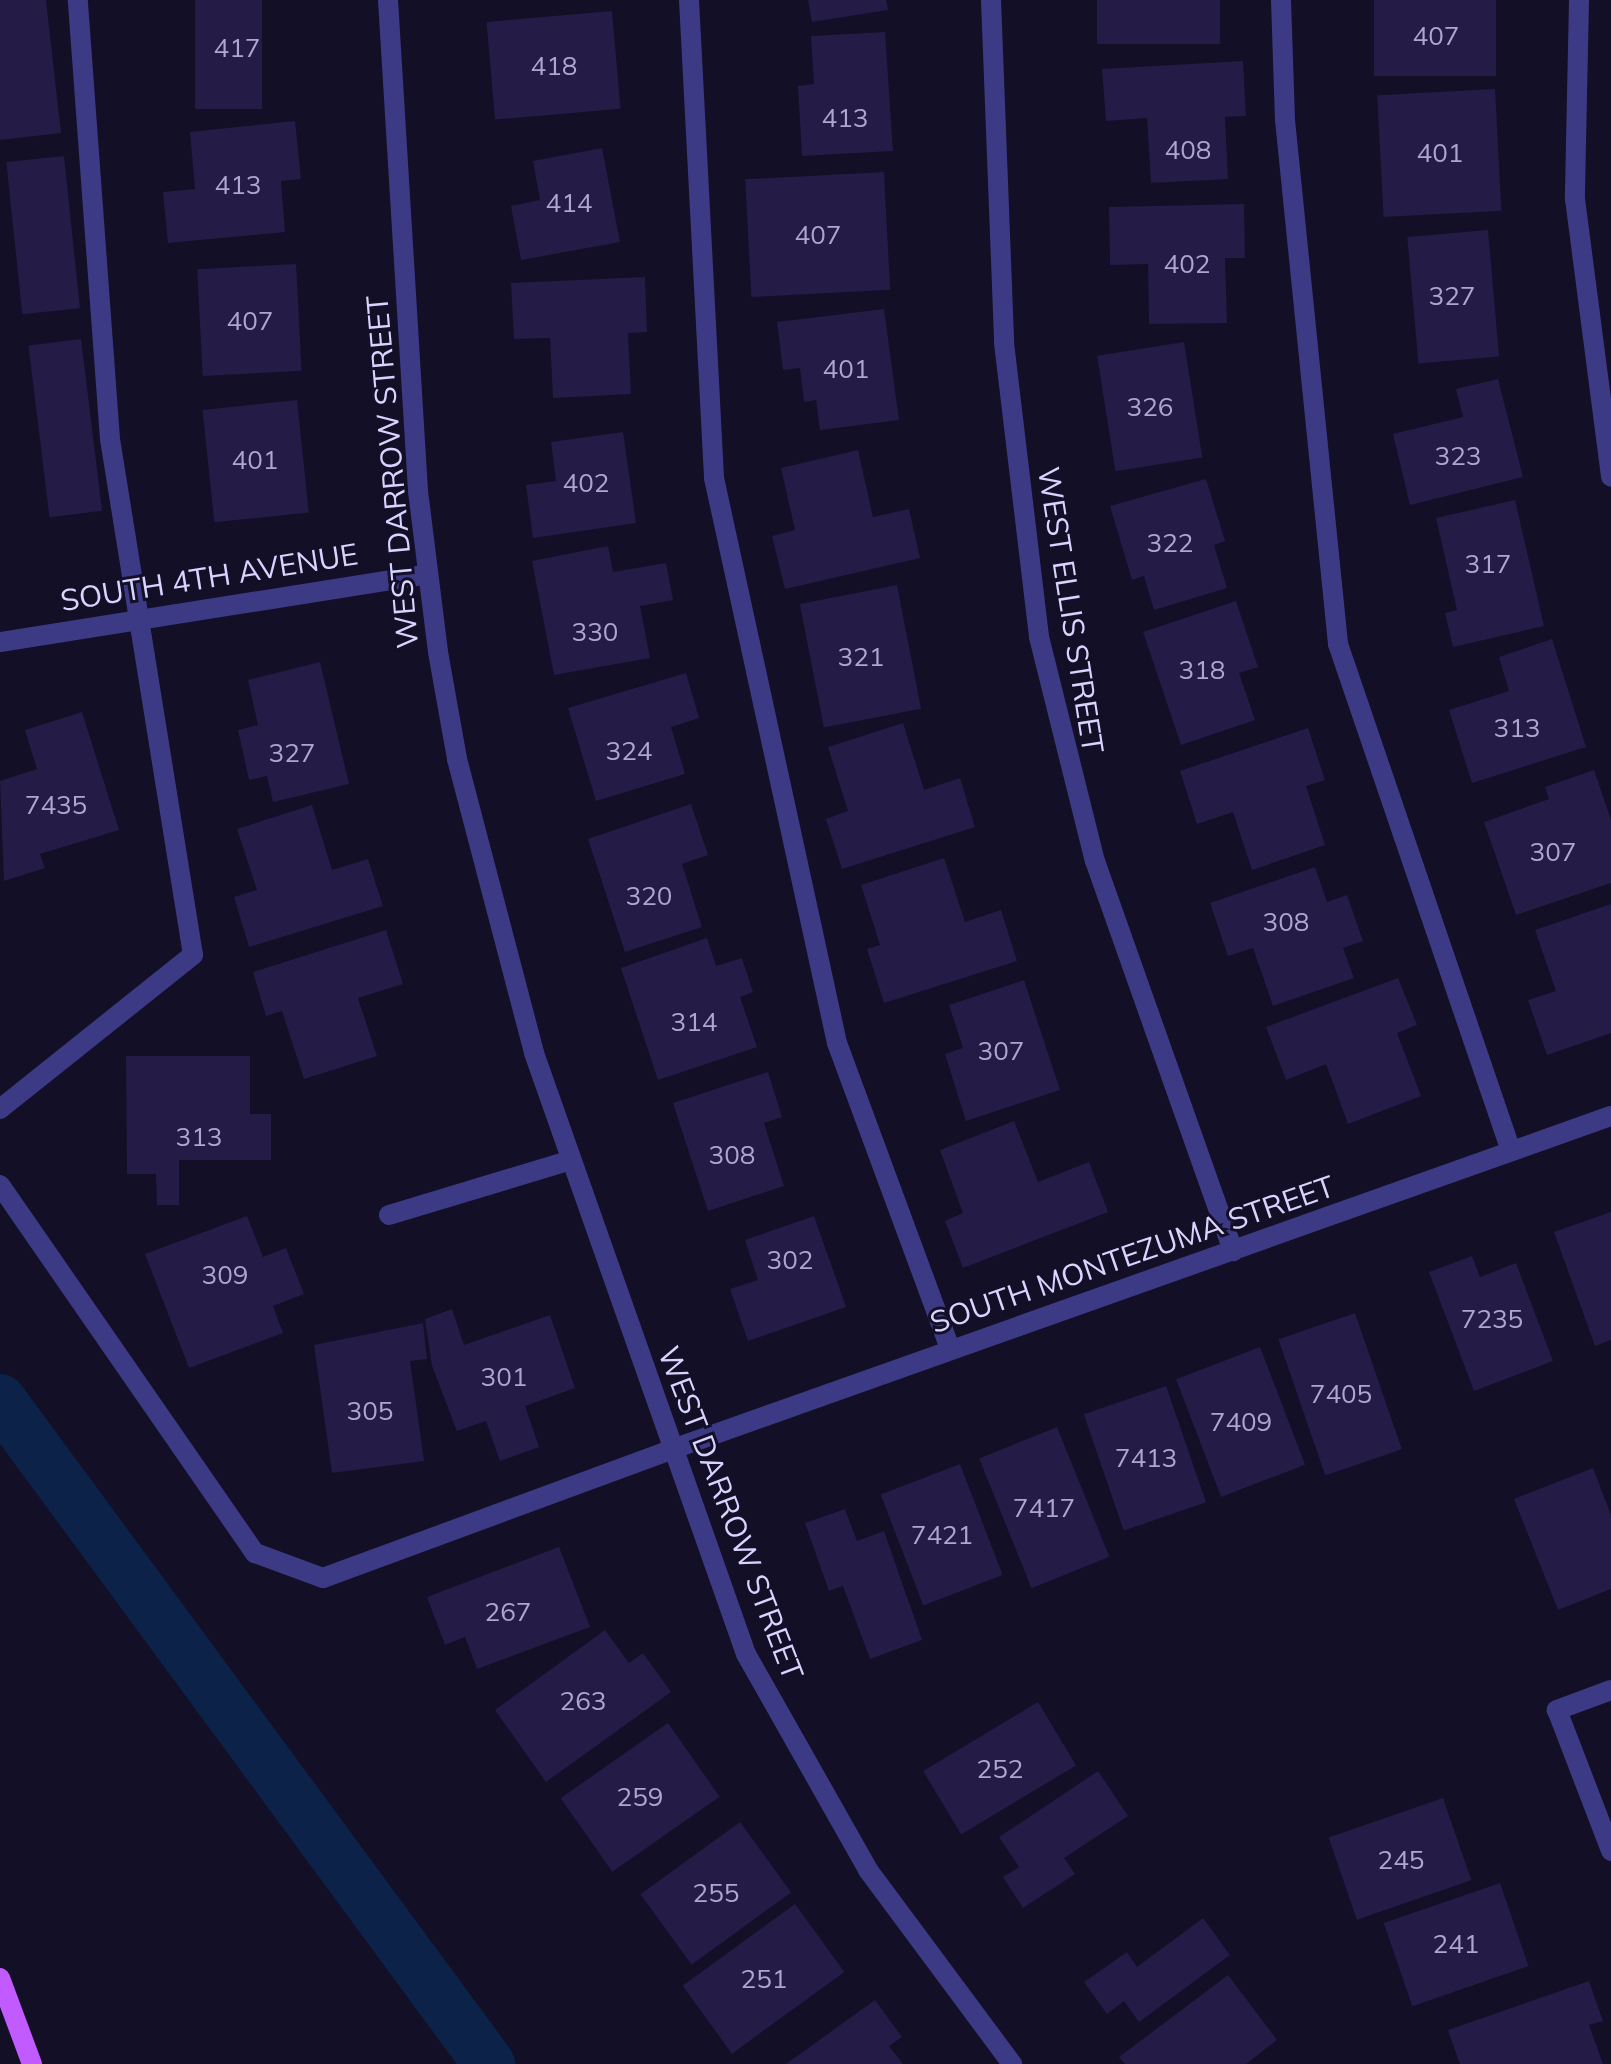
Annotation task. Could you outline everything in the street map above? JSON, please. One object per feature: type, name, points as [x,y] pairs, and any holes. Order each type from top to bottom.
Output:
[{"type":"main road","points":[[0,1978],[32,2064]]},
{"type":"street","points":[[0,1109],[193,955],[110,439],[78,0]]},
{"type":"street","name":"WEST DARROW STREET","points":[[388,0],[427,574],[457,759],[568,1161],[746,1654],[808,1775],[868,1870],[1012,2064]]},
{"type":"street","points":[[689,0],[714,478],[837,1043],[950,1349]]},
{"type":"street","name":"WEST ELLIS STREET","points":[[991,0],[1004,343],[1039,637],[1095,861],[1233,1251]]},
{"type":"street","points":[[1281,0],[1285,120],[1338,644],[1511,1151]]},
{"type":"street","points":[[1579,0],[1575,199],[1611,477]]},
{"type":"street","name":"SOUTH 4TH AVENUE","points":[[0,642],[139,615],[427,574]]},
{"type":"street","name":"SOUTH MONTEZUMA STREET","points":[[0,1185],[255,1553],[323,1578],[950,1349],[1611,1116]]},
{"type":"street","points":[[389,1215],[568,1161]]},
{"type":"street","points":[[1611,1690],[1557,1710],[1611,1851]]},
{"type":"building","points":[[0,0],[46,0],[61,133],[0,140]]},
{"type":"building","points":[[195,0],[262,0],[262,109],[195,109]]},
{"type":"building","points":[[808,0],[886,0],[888,10],[812,22]]},
{"type":"building","points":[[1097,0],[1220,0],[1220,44],[1097,44]]},
{"type":"building","points":[[1374,0],[1496,0],[1496,76],[1374,76]]},
{"type":"building","points":[[612,11],[621,109],[495,120],[486,22]]},
{"type":"building","points":[[885,32],[893,151],[802,156],[798,86],[814,84],[811,36]]},
{"type":"building","points":[[1243,61],[1246,116],[1225,117],[1228,179],[1151,183],[1147,118],[1106,121],[1102,69]]},
{"type":"building","points":[[1495,89],[1501,211],[1384,217],[1377,95]]},
{"type":"building","points":[[295,121],[301,179],[281,181],[285,232],[168,243],[163,192],[195,189],[190,132]]},
{"type":"building","points":[[602,148],[620,242],[521,260],[511,206],[540,200],[533,161]]},
{"type":"building","points":[[64,156],[80,308],[22,314],[6,162]]},
{"type":"building","points":[[884,172],[890,290],[751,297],[745,179]]},
{"type":"building","points":[[1244,204],[1245,258],[1225,258],[1227,323],[1149,324],[1148,264],[1110,265],[1109,207]]},
{"type":"building","points":[[1488,230],[1499,357],[1418,364],[1407,237]]},
{"type":"building","points":[[296,264],[302,371],[203,376],[197,269]]},
{"type":"building","points":[[645,277],[647,332],[628,333],[631,394],[553,398],[550,338],[514,339],[511,283]]},
{"type":"building","points":[[884,309],[899,420],[820,430],[816,400],[804,402],[800,368],[783,370],[777,322]]},
{"type":"building","points":[[81,339],[102,511],[49,517],[28,345]]},
{"type":"building","points":[[1184,342],[1202,458],[1115,471],[1097,356]]},
{"type":"building","points":[[1498,379],[1523,477],[1410,505],[1393,434],[1463,417],[1456,389]]},
{"type":"building","points":[[297,400],[309,512],[214,522],[203,410]]},
{"type":"building","points":[[623,432],[636,523],[533,538],[526,485],[556,481],[551,442]]},
{"type":"building","points":[[858,450],[873,517],[909,509],[920,558],[785,589],[772,536],[795,530],[781,468]]},
{"type":"building","points":[[1206,479],[1225,541],[1214,545],[1227,588],[1154,610],[1144,576],[1132,580],[1110,506]]},
{"type":"building","points":[[1515,500],[1544,626],[1453,647],[1445,613],[1457,610],[1436,518]]},
{"type":"building","points":[[608,546],[613,572],[666,563],[673,600],[640,606],[650,658],[554,675],[532,561]]},
{"type":"building","points":[[897,585],[921,709],[824,728],[800,604]]},
{"type":"building","points":[[1236,601],[1258,667],[1239,673],[1255,720],[1181,745],[1143,632]]},
{"type":"building","points":[[1552,639],[1586,747],[1472,783],[1449,710],[1509,691],[1499,657]]},
{"type":"building","points":[[320,662],[349,784],[273,802],[267,776],[249,780],[238,730],[258,725],[248,680]]},
{"type":"building","points":[[686,673],[699,718],[671,727],[685,774],[596,801],[568,708]]},
{"type":"building","points":[[82,712],[119,830],[40,854],[45,868],[4,881],[0,781],[37,769],[25,730]]},
{"type":"building","points":[[903,723],[924,790],[960,778],[975,827],[842,869],[826,819],[848,811],[828,747]]},
{"type":"building","points":[[1308,728],[1325,780],[1306,786],[1325,845],[1252,870],[1233,812],[1197,824],[1180,771]]},
{"type":"building","points":[[1594,770],[1611,820],[1611,883],[1516,915],[1484,822],[1549,799],[1545,787]]},
{"type":"building","points":[[691,804],[708,855],[682,864],[702,927],[625,952],[588,839]]},
{"type":"building","points":[[312,805],[332,870],[368,859],[383,906],[249,947],[234,897],[257,890],[237,829]]},
{"type":"building","points":[[944,858],[965,922],[1001,910],[1017,961],[884,1003],[867,949],[880,945],[861,885]]},
{"type":"building","points":[[1315,867],[1327,902],[1347,895],[1363,941],[1343,948],[1354,978],[1273,1006],[1253,948],[1228,956],[1210,903]]},
{"type":"building","points":[[1611,904],[1611,1033],[1547,1055],[1528,1000],[1556,991],[1535,930]]},
{"type":"building","points":[[386,930],[403,984],[358,998],[377,1056],[304,1079],[282,1011],[266,1016],[253,972]]},
{"type":"building","points":[[707,938],[716,966],[742,958],[753,992],[740,997],[757,1047],[658,1080],[621,968]]},
{"type":"building","points":[[1398,978],[1417,1025],[1397,1033],[1421,1096],[1348,1124],[1326,1064],[1286,1080],[1266,1027]]},
{"type":"building","points":[[1024,980],[1060,1090],[966,1121],[945,1054],[963,1048],[949,1005]]},
{"type":"building","points":[[126,1056],[250,1056],[250,1114],[271,1114],[271,1160],[179,1160],[179,1205],[157,1205],[156,1174],[127,1174]]},
{"type":"building","points":[[768,1072],[782,1117],[764,1123],[784,1186],[708,1211],[673,1103]]},
{"type":"building","points":[[1014,1121],[1038,1182],[1089,1162],[1108,1212],[963,1268],[945,1221],[963,1213],[940,1150]]},
{"type":"building","points":[[1611,1212],[1611,1340],[1595,1346],[1554,1232]]},
{"type":"building","points":[[247,1216],[263,1257],[286,1248],[304,1294],[273,1306],[283,1333],[189,1368],[145,1254]]},
{"type":"building","points":[[814,1216],[846,1307],[748,1341],[730,1289],[758,1280],[745,1240]]},
{"type":"building","points":[[1472,1256],[1480,1277],[1516,1263],[1553,1361],[1474,1391],[1429,1272]]},
{"type":"building","points":[[452,1309],[464,1345],[550,1315],[575,1388],[525,1406],[539,1447],[500,1461],[486,1421],[457,1431],[432,1366],[425,1319]]},
{"type":"building","points":[[1355,1313],[1402,1449],[1325,1476],[1278,1339]]},
{"type":"building","points":[[423,1323],[427,1359],[410,1361],[424,1461],[332,1473],[314,1345]]},
{"type":"building","points":[[1260,1347],[1305,1465],[1221,1497],[1176,1379]]},
{"type":"building","points":[[1166,1386],[1206,1502],[1124,1531],[1084,1414]]},
{"type":"building","points":[[1057,1427],[1109,1557],[1032,1588],[979,1458]]},
{"type":"building","points":[[960,1464],[1003,1575],[923,1606],[881,1494]]},
{"type":"building","points":[[1593,1468],[1611,1515],[1611,1589],[1558,1610],[1514,1499]]},
{"type":"building","points":[[845,1509],[857,1541],[884,1531],[922,1640],[870,1659],[843,1586],[829,1591],[805,1523]]},
{"type":"building","points":[[559,1547],[590,1627],[477,1669],[465,1637],[445,1645],[427,1597]]},
{"type":"building","points":[[605,1630],[629,1663],[643,1653],[671,1692],[546,1782],[495,1710]]},
{"type":"building","points":[[1038,1702],[1076,1765],[961,1834],[923,1771]]},
{"type":"building","points":[[668,1723],[720,1797],[612,1872],[561,1798]]},
{"type":"building","points":[[1098,1771],[1128,1816],[1064,1858],[1075,1874],[1023,1908],[1003,1877],[1019,1867],[999,1837]]},
{"type":"building","points":[[1443,1798],[1471,1880],[1357,1920],[1329,1837]]},
{"type":"building","points":[[740,1822],[791,1892],[692,1965],[640,1894]]},
{"type":"building","points":[[1500,1883],[1529,1966],[1412,2006],[1384,1923]]},
{"type":"building","points":[[795,1904],[844,1972],[732,2054],[683,1986]]},
{"type":"building","points":[[1203,1918],[1230,1955],[1139,2022],[1124,2001],[1107,2014],[1084,1982],[1127,1952],[1137,1967]]},
{"type":"building","points":[[1228,1975],[1277,2040],[1246,2064],[1125,2064],[1119,2057]]},
{"type":"building","points":[[1589,1981],[1603,2021],[1589,2025],[1603,2064],[1460,2064],[1448,2030]]},
{"type":"building","points":[[875,2000],[902,2037],[889,2046],[903,2064],[786,2064]]},
{"type":"waterway","points":[[0,1400],[489,2064]]}]
